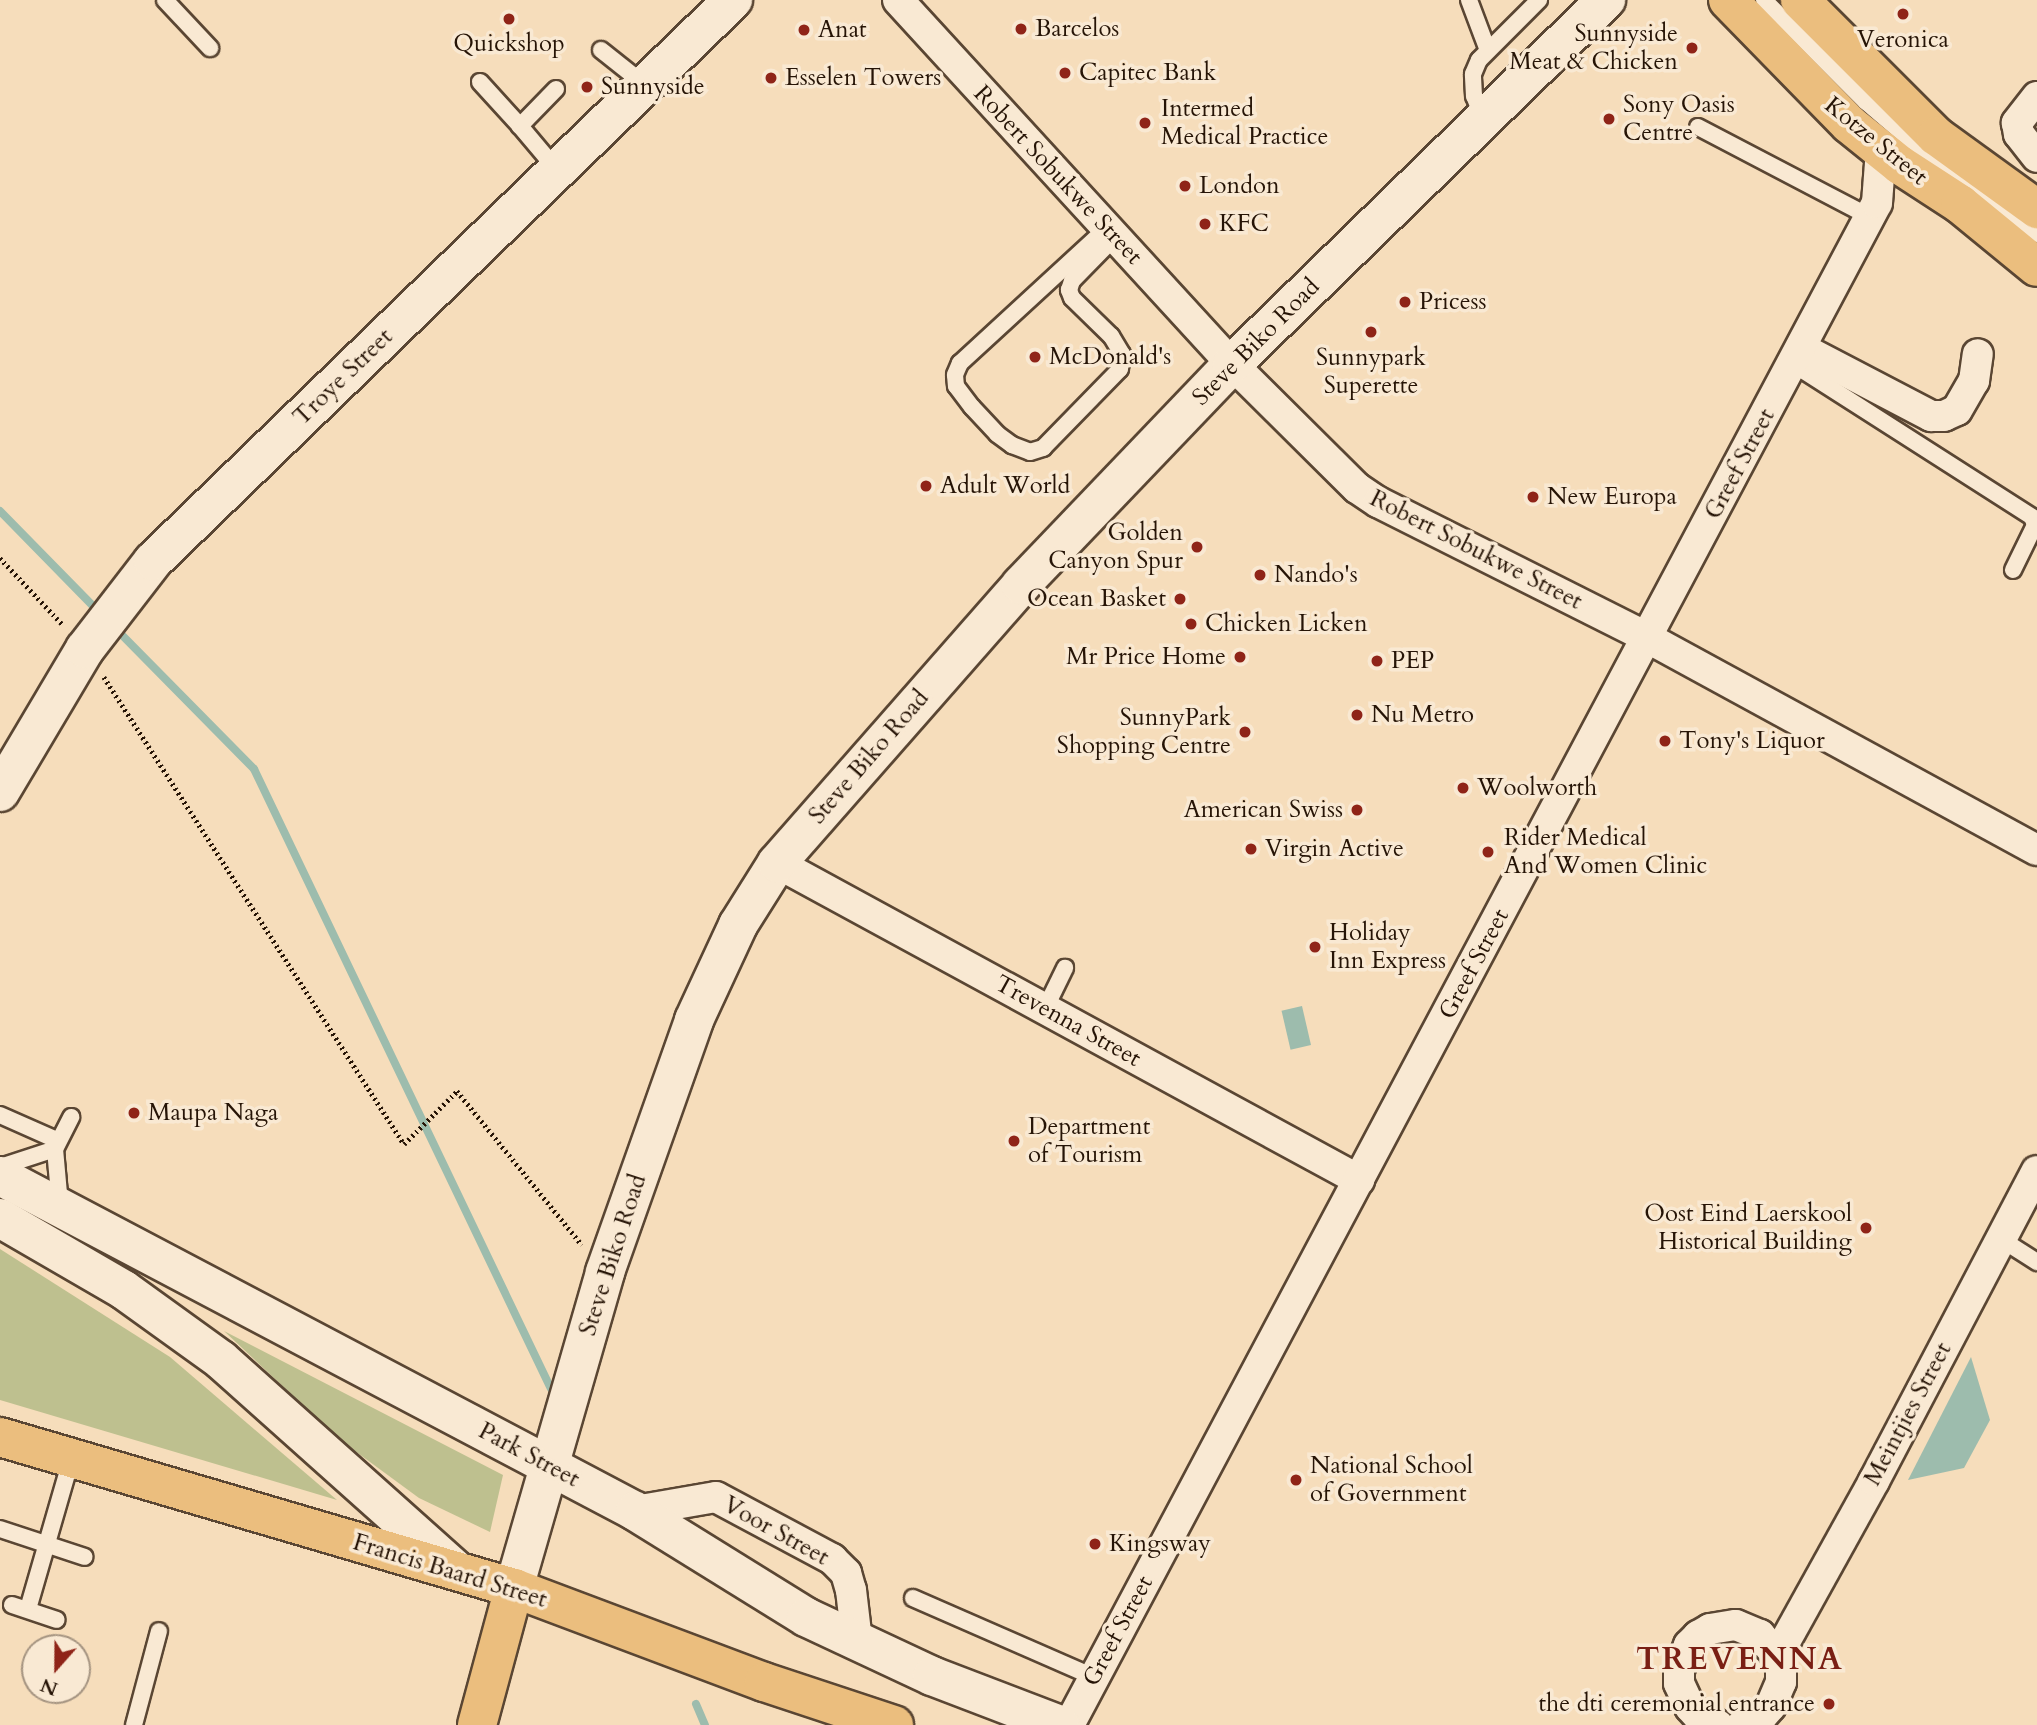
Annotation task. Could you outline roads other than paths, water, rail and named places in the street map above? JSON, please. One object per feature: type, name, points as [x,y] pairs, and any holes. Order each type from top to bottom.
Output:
[{"type":"main road","name":"Troye Street","points":[[0,792],[90,643],[153,561],[733,0]]},
{"type":"main road","name":"Kotze Street","points":[[1728,0],[1849,124],[1881,150],[1960,204],[2037,267]]},
{"type":"main road","name":"Kotze Street","points":[[1800,0],[1936,136],[2037,209]]},
{"type":"main road","name":"Steve Biko Road","points":[[477,1725],[605,1272],[694,1020],[738,925],[777,863],[1021,585],[1232,364],[1595,4]]},
{"type":"main road","name":"Park Street","points":[[0,1176],[635,1511],[806,1616],[932,1676],[1059,1725]]},
{"type":"main road","points":[[0,1218],[124,1290],[221,1360],[456,1570]]},
{"type":"main road","name":"Francis Baard Street","points":[[0,1437],[514,1588],[765,1682],[894,1725]]},
{"type":"street","name":"Robert Sobukwe Street","points":[[898,0],[1232,364],[1357,488],[1378,502],[1648,638],[2037,850]]},
{"type":"street","points":[[2037,97],[2017,123],[2019,134],[2037,157]]},
{"type":"street","name":"Greef Street","points":[[1069,1725],[1874,210],[1881,150]]},
{"type":"street","points":[[1874,210],[1927,183]]},
{"type":"street","points":[[1797,356],[1931,416],[1944,416],[1957,410],[1974,381],[1978,354]]},
{"type":"street","name":"Trevenna Street","points":[[777,863],[1359,1180]]},
{"type":"street","name":"Meintjies Street","points":[[1777,1656],[1874,1481],[2037,1171]]},
{"type":"street","name":"Voor Street","points":[[635,1511],[716,1497],[832,1559],[846,1573],[851,1590],[856,1641]]},
{"type":"street","points":[[1676,1725],[1683,1696],[1679,1670],[1682,1657],[1698,1636],[1710,1629],[1736,1625],[1749,1628],[1760,1635],[1777,1656],[1781,1682],[1766,1716],[1742,1725]]},
{"type":"street","points":[[1683,1696],[1699,1717],[1718,1725]]},
{"type":"lane","points":[[165,0],[210,48]]},
{"type":"lane","points":[[1469,0],[1487,48]]},
{"type":"lane","points":[[1483,118],[1474,96],[1473,74],[1487,48],[1539,0]]},
{"type":"lane","name":"Kotze Street","points":[[1743,0],[1856,115],[2037,248]]},
{"type":"lane","name":"Kotze Street","points":[[1764,0],[1866,102],[1913,143],[2037,234]]},
{"type":"lane","points":[[601,50],[645,85]]},
{"type":"lane","points":[[481,82],[557,170]]},
{"type":"lane","points":[[520,126],[556,89]]},
{"type":"lane","points":[[1698,127],[1874,210]]},
{"type":"lane","points":[[1111,232],[1072,281],[1069,290],[1072,299],[1111,336],[1122,354],[1120,369],[1043,448],[1030,452],[1012,445],[997,434],[972,407],[956,386],[954,375],[960,363],[1111,232]]},
{"type":"lane","points":[[1797,356],[2032,517],[2035,525],[2013,570]]},
{"type":"lane","points":[[1045,1009],[1065,968]]},
{"type":"lane","points":[[0,1115],[57,1145]]},
{"type":"lane","points":[[61,1208],[57,1145],[71,1117]]},
{"type":"lane","points":[[0,1167],[57,1145]]},
{"type":"lane","points":[[2001,1238],[2037,1262]]},
{"type":"lane","points":[[28,1609],[72,1457]]},
{"type":"lane","points":[[0,1529],[85,1557]]},
{"type":"lane","points":[[913,1598],[1094,1677]]},
{"type":"lane","points":[[12,1605],[57,1620]]},
{"type":"lane","points":[[134,1725],[159,1631]]},
{"type":"waterway","points":[[0,511],[101,614]]},
{"type":"waterway","points":[[115,628],[254,769],[551,1389]]},
{"type":"waterway","points":[[696,1704],[705,1725]]},
{"type":"place","name":"Veronica","points":[[1903,14]]},
{"type":"place","name":"Quickshop","points":[[509,19]]},
{"type":"place","name":"Barcelos","points":[[1021,29]]},
{"type":"place","name":"Anat","points":[[804,30]]},
{"type":"place","name":"Sunnyside Meat & Chicken","points":[[1692,48]]},
{"type":"place","name":"Capitec Bank","points":[[1065,73]]},
{"type":"place","name":"Esselen Towers","points":[[771,78]]},
{"type":"place","name":"Sunnyside","points":[[587,87]]},
{"type":"place","name":"Sony Oasis Centre","points":[[1609,119]]},
{"type":"place","name":"Intermed Medical Practice","points":[[1145,123]]},
{"type":"place","name":"London","points":[[1185,186]]},
{"type":"place","name":"KFC","points":[[1205,224]]},
{"type":"place","name":"Pricess","points":[[1405,302]]},
{"type":"place","name":"Sunnypark Superette","points":[[1371,332]]},
{"type":"place","name":"McDonald's","points":[[1035,357]]},
{"type":"place","name":"Adult World","points":[[926,486]]},
{"type":"place","name":"New Europa","points":[[1533,497]]},
{"type":"place","name":"Golden Canyon Spur","points":[[1197,547]]},
{"type":"place","name":"Nando's","points":[[1260,575]]},
{"type":"place","name":"Ocean Basket","points":[[1180,599]]},
{"type":"place","name":"Chicken Licken","points":[[1191,624]]},
{"type":"place","name":"Mr Price Home","points":[[1240,657]]},
{"type":"place","name":"PEP","points":[[1377,661]]},
{"type":"place","name":"Nu Metro","points":[[1357,715]]},
{"type":"place","name":"SunnyPark Shopping Centre","points":[[1245,732]]},
{"type":"place","name":"Tony's Liquor","points":[[1665,741]]},
{"type":"place","name":"Woolworth","points":[[1463,788]]},
{"type":"place","name":"American Swiss","points":[[1357,810]]},
{"type":"place","name":"Virgin Active","points":[[1251,849]]},
{"type":"place","name":"Rider Medical And Women Clinic","points":[[1488,852]]},
{"type":"place","name":"Holiday Inn Express","points":[[1315,947]]},
{"type":"place","name":"Maupa Naga","points":[[134,1113]]},
{"type":"place","name":"Department of Tourism","points":[[1014,1141]]},
{"type":"place","name":"Oost Eind Laerskool Historical Building","points":[[1866,1228]]},
{"type":"place","name":"National School of Government","points":[[1296,1480]]},
{"type":"place","name":"Kingsway","points":[[1095,1544]]},
{"type":"place","name":"the dti ceremonial entrance","points":[[1829,1704]]},
{"type":"district","name":"TREVENNA","points":[[1740,1659]]}]
